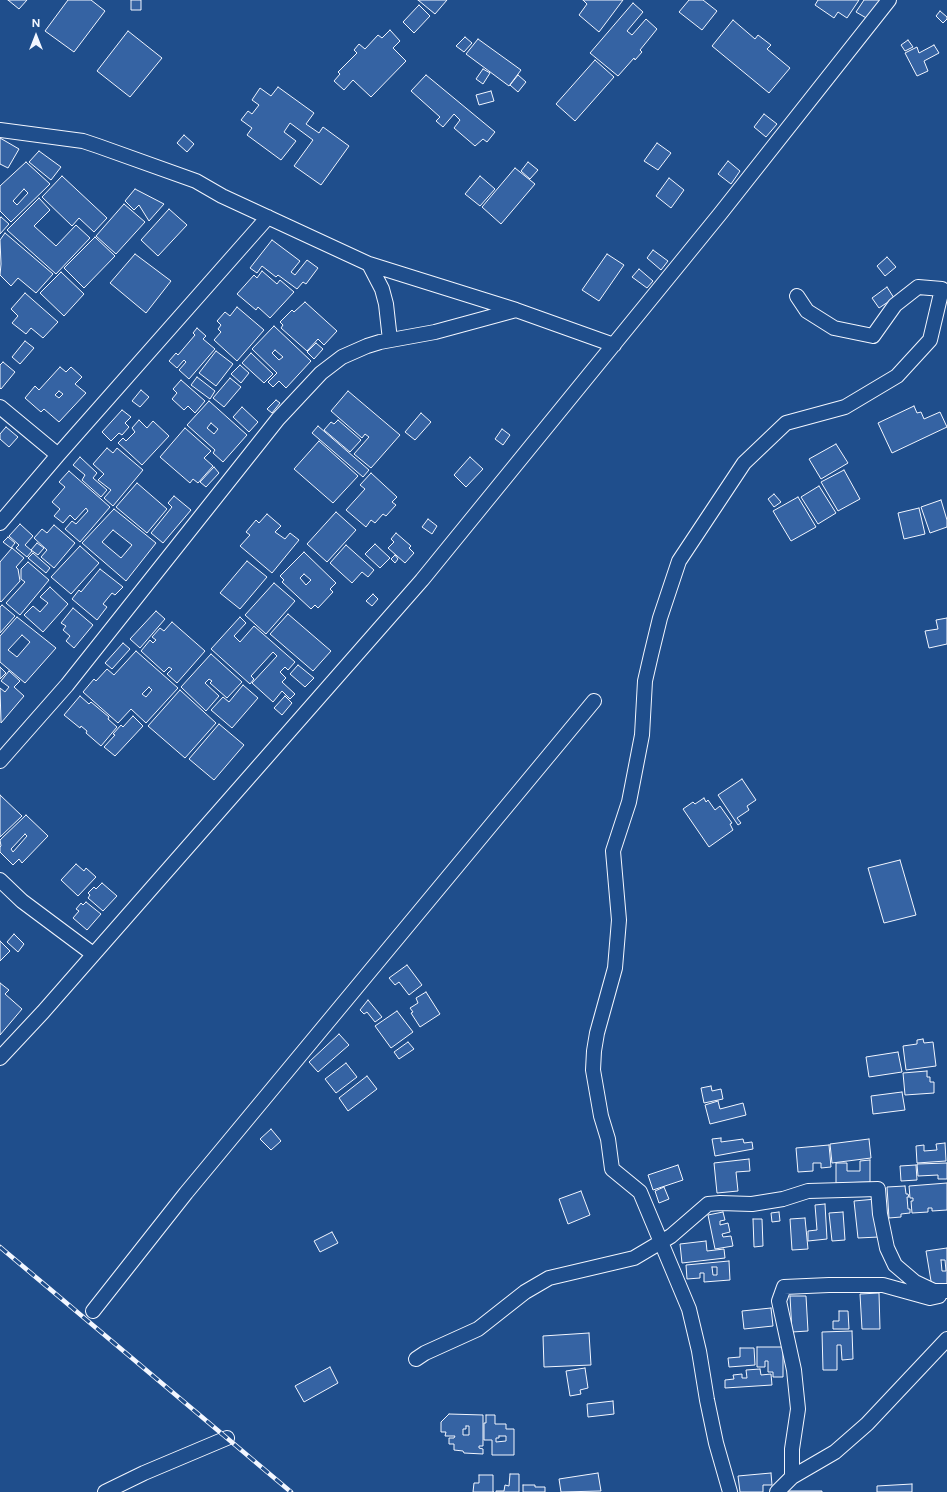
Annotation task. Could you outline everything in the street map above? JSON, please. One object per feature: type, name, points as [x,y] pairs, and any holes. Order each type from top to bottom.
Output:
[{"type":"street","points":[[0,1058],[43,1012],[422,580],[720,214],[889,0]]},
{"type":"street","points":[[0,130],[83,141],[98,146],[196,181],[222,196],[369,264],[516,310],[614,345]]},
{"type":"street","points":[[0,523],[268,217]]},
{"type":"street","points":[[369,264],[382,289],[386,304],[390,340]]},
{"type":"street","points":[[730,1492],[716,1443],[699,1351],[689,1309],[640,1192],[612,1169],[608,1139],[601,1116],[593,1070],[594,1051],[597,1033],[615,968],[619,920],[612,851],[629,802],[642,735],[645,681],[660,618],[679,560],[744,464],[786,423],[845,407],[897,376],[930,340],[942,289],[918,287],[895,305],[873,336],[834,328],[807,311],[797,296]]},
{"type":"street","points":[[0,761],[67,684],[283,413],[321,373],[342,357],[367,346],[390,340],[435,332],[516,310]]},
{"type":"street","points":[[0,407],[58,455]]},
{"type":"street","points":[[93,1311],[201,1175],[594,701]]},
{"type":"street","points":[[0,880],[22,901],[93,954]]},
{"type":"street","points":[[416,1358],[478,1329],[525,1292],[549,1278],[634,1258],[670,1236],[708,1204],[720,1202],[752,1204],[783,1199],[808,1191],[878,1189],[880,1214],[887,1248],[894,1265],[915,1282],[934,1290],[947,1291]]},
{"type":"street","points":[[792,1477],[792,1449],[798,1409],[794,1370],[779,1301],[784,1287],[883,1285],[930,1298],[947,1295]]},
{"type":"street","points":[[777,1492],[792,1477],[835,1452],[867,1424],[947,1339]]},
{"type":"street","points":[[105,1492],[144,1473],[227,1438]]},
{"type":"building","points":[[8,0],[27,0],[19,9]]},
{"type":"building","points":[[68,0],[91,0],[105,11],[74,52],[45,31]]},
{"type":"building","points":[[131,0],[141,0],[141,10],[131,10]]},
{"type":"building","points":[[418,0],[447,0],[435,14]]},
{"type":"building","points":[[583,0],[623,0],[599,32],[579,15],[587,4]]},
{"type":"building","points":[[689,0],[703,0],[717,11],[702,30],[679,12]]},
{"type":"building","points":[[818,0],[859,0],[847,18],[838,12],[834,18],[815,5]]},
{"type":"building","points":[[864,0],[880,0],[868,19],[856,12]]},
{"type":"building","points":[[633,3],[643,12],[627,31],[632,35],[646,19],[657,29],[640,50],[642,52],[635,60],[634,58],[618,76],[590,53]]},
{"type":"building","points":[[419,5],[430,16],[414,33],[403,22]]},
{"type":"building","points":[[940,11],[947,17],[943,23],[936,16]]},
{"type":"building","points":[[733,20],[755,39],[758,35],[771,45],[767,49],[790,68],[769,93],[712,46]]},
{"type":"building","points":[[390,30],[400,41],[393,48],[406,61],[371,97],[353,80],[344,90],[334,81],[340,74],[338,72],[357,53],[354,50],[359,44],[365,49],[378,35],[382,38]]},
{"type":"building","points":[[128,31],[162,58],[130,97],[97,71]]},
{"type":"building","points":[[465,37],[472,43],[464,52],[456,46]]},
{"type":"building","points":[[478,39],[521,70],[509,86],[466,54]]},
{"type":"building","points":[[908,40],[913,47],[905,51],[901,45]]},
{"type":"building","points":[[934,45],[939,53],[924,61],[928,71],[917,76],[905,53],[917,47],[919,53]]},
{"type":"building","points":[[595,60],[614,77],[575,121],[556,104]]},
{"type":"building","points":[[483,69],[490,73],[483,84],[476,79]]},
{"type":"building","points":[[426,75],[495,132],[487,142],[483,139],[475,146],[454,128],[460,120],[454,114],[443,127],[436,121],[440,117],[411,91]]},
{"type":"building","points":[[518,75],[526,82],[518,92],[510,85]]},
{"type":"building","points":[[278,87],[314,113],[306,124],[319,133],[323,127],[349,146],[321,185],[294,166],[313,140],[290,123],[284,132],[296,141],[281,160],[247,135],[252,128],[241,120],[248,111],[252,114],[259,105],[252,100],[260,88],[271,96]]},
{"type":"building","points":[[491,91],[494,101],[479,105],[476,95]]},
{"type":"building","points":[[764,114],[777,124],[766,137],[754,127]]},
{"type":"building","points":[[184,135],[194,144],[187,152],[177,143]]},
{"type":"building","points":[[0,138],[19,149],[8,168],[0,164]]},
{"type":"building","points":[[657,143],[671,153],[658,170],[644,161]]},
{"type":"building","points":[[39,151],[61,167],[51,180],[29,162]]},
{"type":"building","points":[[728,161],[740,171],[731,184],[718,174]]},
{"type":"building","points":[[26,162],[50,184],[11,222],[0,211],[0,186]],"holes":[[[24,189],[28,193],[17,205],[13,201]]]},
{"type":"building","points":[[528,162],[538,170],[530,179],[521,171]]},
{"type":"building","points":[[515,168],[535,184],[501,224],[482,207]]},
{"type":"building","points":[[62,176],[107,218],[94,232],[79,218],[72,226],[42,197]]},
{"type":"building","points":[[480,176],[495,189],[480,206],[465,194]]},
{"type":"building","points":[[669,178],[684,190],[671,208],[656,196]]},
{"type":"building","points":[[135,189],[164,204],[149,221],[139,205],[134,210],[125,201]]},
{"type":"building","points":[[39,198],[50,210],[34,226],[56,246],[76,225],[90,238],[56,274],[7,230]]},
{"type":"building","points":[[124,204],[145,222],[116,254],[96,236]]},
{"type":"building","points":[[169,209],[187,225],[158,256],[141,240]]},
{"type":"building","points":[[1,217],[9,224],[0,234],[0,218]]},
{"type":"building","points":[[5,233],[53,274],[36,293],[18,278],[11,286],[0,275],[0,240]]},
{"type":"building","points":[[95,237],[115,256],[84,288],[64,268]]},
{"type":"building","points":[[272,240],[300,261],[291,272],[295,275],[307,260],[318,268],[306,284],[303,282],[297,289],[278,275],[276,277],[262,266],[257,273],[250,268]]},
{"type":"building","points":[[653,250],[668,261],[661,270],[647,258]]},
{"type":"building","points":[[135,254],[171,281],[146,313],[110,283]]},
{"type":"building","points":[[607,254],[624,265],[599,301],[582,290]]},
{"type":"building","points":[[887,257],[896,267],[885,276],[877,266]]},
{"type":"building","points":[[639,269],[653,281],[647,288],[632,277]]},
{"type":"building","points":[[262,271],[277,284],[280,280],[294,292],[270,318],[258,307],[256,310],[237,294],[254,275],[257,278]]},
{"type":"building","points":[[61,272],[84,294],[64,316],[40,293]]},
{"type":"building","points":[[887,287],[894,298],[879,308],[872,298]]},
{"type":"building","points":[[25,293],[58,322],[43,338],[31,328],[26,334],[12,323],[18,316],[11,309]]},
{"type":"building","points":[[305,302],[337,331],[324,345],[318,339],[307,351],[281,328],[283,325],[280,322],[292,310],[294,312]]},
{"type":"building","points":[[237,307],[264,330],[237,361],[214,340],[221,332],[218,329],[221,325],[217,321],[225,312],[230,316]]},
{"type":"building","points":[[274,326],[311,361],[286,388],[279,381],[273,387],[268,382],[277,373],[252,349]],"holes":[[[275,350],[283,357],[279,360],[272,353]]]},
{"type":"building","points":[[197,328],[206,336],[203,339],[215,349],[189,379],[179,370],[186,362],[184,360],[177,368],[169,361],[176,353],[178,355],[195,335],[193,333]]},
{"type":"building","points":[[25,341],[34,348],[20,364],[12,357]]},
{"type":"building","points":[[316,343],[323,349],[314,359],[307,352]]},
{"type":"building","points":[[216,351],[233,364],[216,386],[199,373]]},
{"type":"building","points":[[251,353],[273,374],[264,383],[242,363]]},
{"type":"building","points":[[3,362],[15,372],[1,389],[0,365]]},
{"type":"building","points":[[240,365],[249,373],[241,383],[231,374]]},
{"type":"building","points":[[60,367],[66,372],[71,367],[82,377],[75,384],[86,393],[59,422],[44,409],[41,412],[25,398],[35,386],[39,390]],"holes":[[[59,391],[63,394],[59,398],[55,395]]]},
{"type":"building","points":[[197,377],[215,391],[210,399],[191,385]]},
{"type":"building","points":[[230,378],[241,387],[224,407],[213,398]]},
{"type":"building","points":[[181,380],[205,401],[195,413],[188,406],[184,410],[172,399],[177,393],[173,389]]},
{"type":"building","points":[[141,390],[149,397],[140,407],[132,401]]},
{"type":"building","points":[[348,391],[400,435],[371,468],[354,454],[369,437],[365,434],[362,438],[331,411]]},
{"type":"building","points":[[276,400],[280,403],[272,413],[267,409]]},
{"type":"building","points":[[209,401],[247,435],[223,462],[213,453],[215,450],[187,425]],"holes":[[[211,423],[218,429],[214,434],[207,428]]]},
{"type":"building","points":[[914,406],[917,413],[921,412],[924,419],[940,412],[947,427],[892,453],[878,423]]},
{"type":"building","points":[[242,407],[258,422],[249,432],[233,417]]},
{"type":"building","points":[[122,410],[131,417],[125,423],[129,427],[122,435],[119,433],[111,441],[102,432]]},
{"type":"building","points":[[421,413],[431,422],[415,440],[405,432]]},
{"type":"building","points":[[139,420],[147,428],[153,421],[169,436],[142,465],[118,443],[123,438],[126,441],[135,432],[132,428]]},
{"type":"building","points":[[338,420],[361,440],[350,452],[324,430],[331,422],[334,424]]},
{"type":"building","points":[[318,426],[369,470],[363,477],[312,433]]},
{"type":"building","points":[[6,427],[18,437],[9,447],[0,439],[0,434]]},
{"type":"building","points":[[185,428],[211,451],[204,458],[213,466],[198,483],[193,479],[190,483],[160,457]]},
{"type":"building","points":[[502,429],[510,435],[503,445],[495,439]]},
{"type":"building","points":[[319,441],[358,476],[333,503],[294,469]]},
{"type":"building","points":[[836,444],[848,463],[821,479],[809,459]]},
{"type":"building","points":[[107,448],[113,453],[117,448],[143,470],[113,506],[104,498],[111,490],[98,480],[104,474],[93,464]]},
{"type":"building","points":[[80,457],[97,473],[93,478],[107,490],[101,497],[82,480],[85,475],[73,465]]},
{"type":"building","points":[[470,457],[483,469],[466,487],[454,475]]},
{"type":"building","points":[[214,467],[219,473],[206,487],[200,482]]},
{"type":"building","points":[[844,470],[860,499],[838,511],[821,482]]},
{"type":"building","points":[[69,471],[110,507],[80,542],[65,529],[72,521],[76,524],[88,511],[86,508],[75,520],[70,515],[63,523],[54,516],[60,509],[52,502],[65,487],[59,482]]},
{"type":"building","points":[[371,473],[397,497],[392,502],[396,505],[386,516],[383,514],[375,523],[371,520],[366,527],[346,510],[365,489],[360,485]]},
{"type":"building","points":[[137,483],[167,509],[147,533],[116,507]]},
{"type":"building","points":[[819,486],[836,513],[818,524],[801,497]]},
{"type":"building","points":[[774,494],[781,502],[774,507],[768,499]]},
{"type":"building","points":[[174,496],[191,510],[163,543],[151,533],[172,507],[168,503]]},
{"type":"building","points":[[798,497],[816,527],[791,541],[773,511]]},
{"type":"building","points":[[941,500],[947,520],[947,527],[930,533],[921,507]]},
{"type":"building","points":[[919,508],[925,534],[904,539],[898,513]]},
{"type":"building","points":[[114,509],[156,543],[126,581],[82,543]],"holes":[[[113,530],[132,545],[121,558],[102,542]]]},
{"type":"building","points":[[336,512],[356,530],[327,562],[307,544]]},
{"type":"building","points":[[267,514],[281,526],[275,532],[285,539],[290,533],[299,540],[272,573],[240,546],[250,535],[246,532],[256,520],[259,523]]},
{"type":"building","points":[[428,519],[437,526],[432,534],[422,527]]},
{"type":"building","points":[[20,524],[33,536],[25,545],[32,551],[27,557],[16,548],[19,545],[9,536]]},
{"type":"building","points":[[54,525],[75,543],[54,568],[41,557],[47,550],[34,538],[42,529],[47,533]]},
{"type":"building","points":[[396,533],[411,546],[409,548],[414,553],[405,563],[388,548],[394,542],[391,539]]},
{"type":"building","points":[[8,537],[15,543],[11,548],[3,542]]},
{"type":"building","points":[[37,543],[44,548],[38,555],[31,550]]},
{"type":"building","points":[[375,544],[390,558],[380,568],[365,554]]},
{"type":"building","points":[[346,545],[374,570],[368,577],[362,572],[352,583],[330,563]]},
{"type":"building","points":[[80,546],[99,563],[71,594],[51,577]]},
{"type":"building","points":[[12,548],[24,558],[16,567],[18,569],[20,581],[1,602],[0,562]]},
{"type":"building","points":[[304,552],[336,583],[330,589],[333,592],[318,608],[315,605],[311,609],[282,582],[284,580],[280,576]],"holes":[[[304,574],[311,580],[306,585],[300,578]]]},
{"type":"building","points":[[33,553],[50,568],[46,573],[28,558]]},
{"type":"building","points":[[395,555],[398,559],[395,563],[391,559]]},
{"type":"building","points":[[247,561],[267,577],[240,609],[220,593]]},
{"type":"building","points":[[28,562],[49,580],[20,615],[6,603],[25,582],[21,579],[21,569]]},
{"type":"building","points":[[100,569],[123,587],[115,595],[112,593],[103,604],[107,607],[97,620],[72,599],[79,590],[81,592]]},
{"type":"building","points":[[274,583],[295,601],[266,634],[245,615]]},
{"type":"building","points":[[50,587],[68,604],[43,632],[24,615],[33,606],[40,612],[48,603],[40,597]]},
{"type":"building","points":[[373,594],[378,599],[372,606],[366,601]]},
{"type":"building","points":[[2,605],[15,616],[0,633],[0,607]]},
{"type":"building","points":[[73,608],[93,625],[74,648],[66,641],[70,636],[63,630],[66,626],[61,623]]},
{"type":"building","points":[[156,611],[165,619],[140,648],[130,639]]},
{"type":"building","points":[[288,614],[331,651],[313,671],[270,634]]},
{"type":"building","points":[[17,617],[56,648],[25,683],[0,662],[0,636]],"holes":[[[22,635],[30,642],[17,657],[8,650]]]},
{"type":"building","points":[[240,617],[246,623],[234,636],[240,642],[254,626],[295,662],[288,670],[285,667],[280,672],[286,678],[282,682],[295,694],[290,699],[282,691],[273,702],[252,683],[277,656],[273,652],[251,676],[254,679],[250,684],[211,649]]},
{"type":"building","points":[[947,618],[947,644],[929,648],[925,631],[938,629],[936,620]]},
{"type":"building","points":[[172,622],[205,651],[177,683],[167,674],[172,669],[169,667],[164,672],[141,651],[150,640],[153,643],[156,640],[152,637],[160,628],[164,631]]},
{"type":"building","points":[[123,643],[130,649],[112,669],[105,663]]},
{"type":"building","points":[[136,651],[178,688],[146,723],[131,709],[118,723],[83,692],[94,679],[96,681],[107,669],[114,675]],"holes":[[[149,687],[152,690],[146,697],[142,694]]]},
{"type":"building","points":[[211,654],[242,682],[227,698],[210,683],[212,681],[209,679],[205,683],[219,696],[206,711],[181,687]]},
{"type":"building","points":[[298,665],[314,678],[305,687],[290,674]]},
{"type":"building","points":[[0,667],[6,673],[0,679]]},
{"type":"building","points":[[9,671],[20,681],[14,687],[24,696],[1,723],[0,688],[5,692],[9,687],[1,681]]},
{"type":"building","points":[[243,685],[258,698],[232,728],[211,710],[223,697],[229,702]]},
{"type":"building","points":[[180,690],[216,723],[185,758],[148,726]]},
{"type":"building","points":[[80,696],[89,704],[91,702],[109,717],[108,719],[117,727],[101,746],[86,733],[87,731],[81,726],[80,728],[64,715]]},
{"type":"building","points":[[285,696],[292,703],[282,715],[274,708]]},
{"type":"building","points":[[133,716],[143,726],[115,756],[104,747],[115,735],[113,734],[121,725],[123,727]]},
{"type":"building","points":[[219,724],[244,745],[214,780],[189,759]]},
{"type":"building","points":[[742,779],[756,800],[747,806],[749,810],[737,818],[741,823],[738,825],[718,795]]},
{"type":"building","points":[[0,795],[22,816],[0,837]]},
{"type":"building","points":[[704,798],[706,802],[708,800],[715,810],[720,806],[732,823],[730,824],[733,830],[709,847],[683,809],[693,802],[695,804]]},
{"type":"building","points":[[26,815],[48,836],[22,863],[19,859],[13,865],[0,852],[0,840]],"holes":[[[25,834],[27,836],[13,852],[11,849]]]},
{"type":"building","points":[[900,860],[916,915],[884,923],[868,868]]},
{"type":"building","points":[[76,864],[84,871],[86,868],[96,877],[78,896],[61,880]]},
{"type":"building","points":[[102,883],[117,896],[103,911],[88,898],[90,895],[88,893],[94,887],[96,889]]},
{"type":"building","points":[[86,902],[101,914],[87,930],[73,918],[79,911],[76,909],[81,903],[83,905]]},
{"type":"building","points":[[14,934],[24,944],[18,952],[7,942]]},
{"type":"building","points":[[0,941],[10,951],[0,961]]},
{"type":"building","points":[[407,965],[422,985],[409,995],[399,982],[395,985],[389,978]]},
{"type":"building","points":[[0,983],[9,990],[5,994],[22,1009],[0,1035]]},
{"type":"building","points":[[426,992],[440,1014],[420,1027],[411,1013],[413,1012],[410,1008],[418,1003],[416,998]]},
{"type":"building","points":[[368,1000],[382,1017],[375,1022],[367,1012],[364,1014],[360,1010]]},
{"type":"building","points":[[397,1011],[413,1032],[391,1048],[375,1026]]},
{"type":"building","points":[[339,1034],[349,1045],[318,1072],[309,1062]]},
{"type":"building","points":[[923,1039],[924,1043],[933,1042],[936,1066],[906,1070],[903,1046],[917,1044],[917,1040]]},
{"type":"building","points":[[408,1042],[414,1049],[399,1059],[394,1052]]},
{"type":"building","points":[[898,1052],[902,1072],[869,1077],[866,1057]]},
{"type":"building","points":[[346,1063],[357,1077],[336,1093],[325,1079]]},
{"type":"building","points":[[927,1071],[927,1077],[930,1077],[930,1082],[934,1082],[934,1093],[905,1095],[903,1073]]},
{"type":"building","points":[[367,1076],[377,1089],[348,1111],[339,1098]]},
{"type":"building","points":[[711,1086],[712,1091],[721,1089],[723,1099],[704,1103],[701,1088]]},
{"type":"building","points":[[902,1092],[905,1110],[873,1114],[871,1096]]},
{"type":"building","points":[[718,1101],[720,1109],[743,1103],[746,1115],[710,1124],[705,1105]]},
{"type":"building","points":[[271,1129],[281,1141],[271,1150],[260,1139]]},
{"type":"building","points":[[721,1138],[721,1142],[743,1139],[744,1143],[752,1142],[753,1149],[715,1156],[712,1139]]},
{"type":"building","points":[[869,1139],[871,1158],[832,1163],[830,1144]]},
{"type":"building","points":[[945,1143],[946,1161],[917,1163],[916,1146],[924,1145],[924,1151],[937,1150],[936,1144]]},
{"type":"building","points":[[829,1145],[831,1167],[821,1168],[821,1163],[813,1163],[813,1171],[798,1172],[796,1148]]},
{"type":"building","points":[[749,1159],[750,1171],[736,1172],[738,1191],[717,1193],[714,1163]]},
{"type":"building","points":[[870,1160],[870,1182],[836,1183],[836,1163],[847,1163],[847,1171],[860,1171],[860,1161]]},
{"type":"building","points":[[947,1163],[947,1179],[938,1179],[938,1175],[918,1176],[917,1164]]},
{"type":"building","points":[[678,1165],[683,1180],[653,1190],[648,1175]]},
{"type":"building","points":[[916,1165],[917,1180],[901,1181],[900,1166]]},
{"type":"building","points":[[947,1183],[947,1210],[932,1211],[932,1208],[928,1208],[928,1212],[912,1213],[911,1201],[913,1201],[913,1198],[910,1198],[909,1186]]},
{"type":"building","points":[[905,1186],[906,1194],[908,1194],[909,1197],[907,1197],[908,1209],[910,1209],[910,1213],[901,1214],[901,1217],[889,1218],[887,1187]]},
{"type":"building","points":[[664,1187],[669,1199],[659,1203],[655,1191]]},
{"type":"building","points":[[581,1191],[590,1215],[568,1224],[559,1199]]},
{"type":"building","points":[[876,1199],[879,1237],[858,1238],[854,1201]]},
{"type":"building","points":[[825,1204],[827,1239],[808,1241],[808,1231],[817,1230],[815,1205]]},
{"type":"building","points":[[723,1212],[725,1220],[720,1221],[720,1225],[728,1223],[730,1232],[722,1234],[723,1237],[731,1236],[733,1246],[715,1249],[708,1215]]},
{"type":"building","points":[[779,1212],[780,1221],[772,1222],[771,1213]]},
{"type":"building","points":[[843,1212],[845,1240],[832,1241],[829,1213]]},
{"type":"building","points":[[805,1218],[808,1249],[792,1250],[790,1219]]},
{"type":"building","points":[[753,1219],[762,1219],[763,1246],[754,1247]]},
{"type":"building","points":[[332,1232],[338,1243],[320,1252],[314,1241]]},
{"type":"building","points":[[706,1241],[707,1251],[724,1249],[725,1258],[682,1263],[680,1244]]},
{"type":"building","points":[[947,1248],[947,1285],[932,1287],[926,1251]],"holes":[[[941,1260],[945,1260],[946,1271],[942,1271]]]},
{"type":"building","points":[[729,1261],[730,1280],[704,1282],[704,1273],[700,1273],[700,1278],[687,1279],[686,1265]],"holes":[[[712,1267],[717,1267],[717,1275],[713,1275]]]},
{"type":"building","points":[[879,1293],[880,1329],[862,1329],[860,1294]]},
{"type":"building","points":[[790,1296],[806,1296],[808,1331],[792,1332]]},
{"type":"building","points":[[771,1308],[773,1326],[744,1329],[742,1311]]},
{"type":"building","points":[[839,1311],[848,1311],[849,1329],[833,1329],[833,1321],[839,1321]]},
{"type":"building","points":[[852,1331],[853,1359],[842,1360],[841,1345],[837,1345],[837,1370],[823,1370],[822,1332]]},
{"type":"building","points":[[589,1333],[591,1365],[544,1367],[543,1336]]},
{"type":"building","points":[[757,1347],[783,1347],[783,1377],[773,1377],[773,1372],[768,1372],[768,1361],[765,1361],[765,1367],[757,1367]]},
{"type":"building","points":[[740,1348],[754,1348],[755,1365],[729,1367],[728,1358],[740,1357]]},
{"type":"building","points":[[330,1367],[338,1383],[304,1402],[295,1386]]},
{"type":"building","points":[[585,1368],[588,1388],[580,1390],[581,1394],[570,1396],[566,1371]]},
{"type":"building","points":[[760,1369],[761,1375],[771,1374],[772,1385],[725,1388],[725,1380],[734,1379],[733,1375],[742,1374],[742,1378],[747,1378],[746,1370]]},
{"type":"building","points":[[613,1401],[614,1414],[588,1417],[587,1404]]},
{"type":"building","points":[[449,1414],[483,1415],[483,1446],[479,1446],[479,1448],[483,1449],[483,1454],[464,1453],[463,1451],[454,1450],[454,1444],[449,1444],[449,1438],[454,1438],[455,1436],[445,1436],[446,1432],[441,1432],[441,1422]],"holes":[[[466,1426],[469,1426],[469,1435],[463,1435],[463,1429],[466,1429]]]},
{"type":"building","points":[[486,1415],[495,1415],[495,1424],[506,1424],[506,1429],[514,1429],[514,1455],[492,1455],[492,1440],[484,1440],[484,1423],[486,1423]],"holes":[[[499,1436],[506,1436],[506,1441],[496,1442],[496,1438],[499,1438]]]},
{"type":"building","points":[[598,1473],[601,1491],[561,1492],[559,1479]]},
{"type":"building","points":[[771,1473],[772,1485],[763,1485],[763,1492],[740,1492],[738,1476]]},
{"type":"building","points":[[510,1474],[519,1474],[519,1492],[496,1492],[504,1491],[505,1485],[509,1486]]},
{"type":"building","points":[[479,1475],[493,1475],[493,1492],[473,1492],[474,1483],[479,1483]]},
{"type":"building","points":[[912,1484],[912,1492],[877,1492],[877,1486]]},
{"type":"building","points":[[523,1485],[545,1487],[545,1492],[523,1492]]},
{"type":"building","points":[[822,1491],[822,1492],[787,1492]]},
{"type":"railway","points":[[0,1247],[291,1492]]}]
